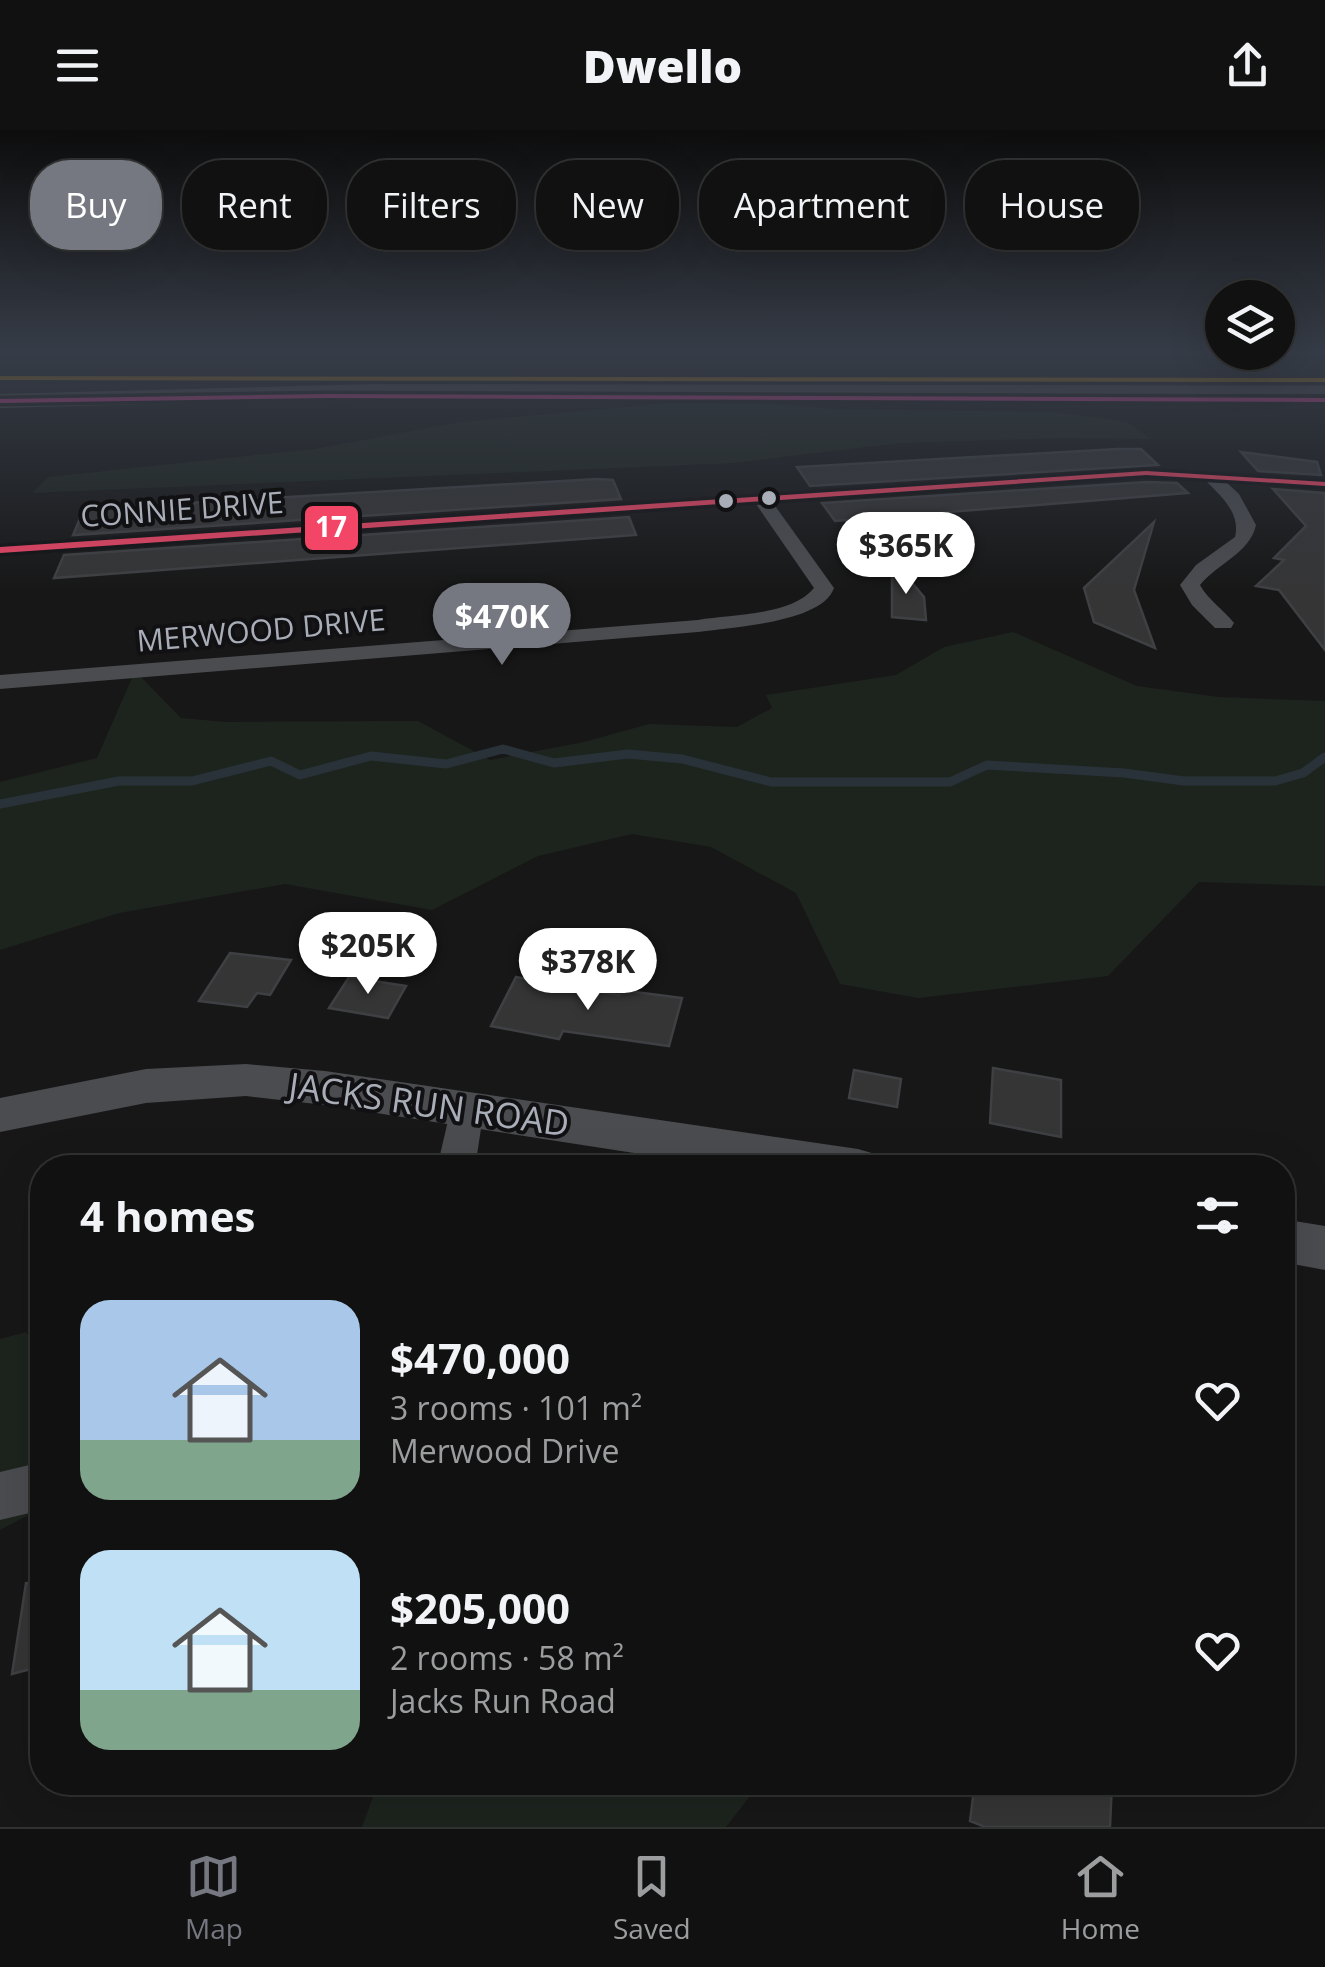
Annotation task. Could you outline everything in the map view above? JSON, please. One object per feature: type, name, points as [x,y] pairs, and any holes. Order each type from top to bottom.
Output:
[{"type":"street","name":"CONNIE DRIVE","points":[[0,550],[1146,474],[1208,474],[1325,484]]},
{"type":"street","points":[[1208,474],[1233,498],[1247,525],[1244,539],[1203,569],[1190,585],[1199,602],[1224,623]]},
{"type":"street","name":"MERWOOD DRIVE","points":[[0,682],[665,629],[776,614],[809,604],[824,588],[760,498]]},
{"type":"street","name":"JACKS RUN ROAD","points":[[0,1116],[146,1086],[246,1080],[772,1155]]},
{"type":"street","points":[[458,1155],[466,1109]]},
{"type":"street","points":[[1295,1242],[1325,1248]]},
{"type":"street","points":[[0,1496],[30,1489]]},
{"type":"shaded area","points":[[400,433],[1143,433],[1151,439],[899,443],[734,463],[32,493],[48,477],[314,449]]},
{"type":"shaded area","points":[[1013,632],[1137,686],[1219,697],[1325,701],[1325,886],[1199,882],[1108,976],[918,998],[840,984],[796,893],[711,847],[632,834],[538,856],[432,910],[285,884],[119,913],[0,950],[0,782],[97,758],[135,671],[181,718],[226,722],[418,721],[490,760],[584,742],[649,724],[737,727],[772,708],[766,695],[896,675],[944,647]]},
{"type":"shaded area","points":[[26,1332],[30,1338],[30,1514],[0,1530],[0,1339]]},
{"type":"shaded area","points":[[373,1795],[751,1795],[726,1827],[362,1827]]},
{"type":"building","points":[[1141,449],[1158,465],[810,486],[797,467]]},
{"type":"building","points":[[1241,452],[1317,462],[1321,475],[1258,471]]},
{"type":"building","points":[[613,480],[621,499],[73,535],[84,509]]},
{"type":"building","points":[[1177,483],[1188,493],[835,521],[822,503]]},
{"type":"building","points":[[1273,489],[1325,493],[1325,650],[1279,590],[1256,586],[1284,560],[1274,558],[1306,526]]},
{"type":"building","points":[[629,517],[636,535],[54,578],[64,555]]},
{"type":"building","points":[[1154,522],[1134,590],[1155,648],[1094,622],[1084,588]]},
{"type":"building","points":[[892,559],[924,597],[926,620],[892,617]]},
{"type":"building","points":[[230,953],[291,960],[270,995],[257,993],[247,1007],[199,1001]]},
{"type":"building","points":[[349,977],[406,986],[388,1018],[329,1008]]},
{"type":"building","points":[[516,977],[619,995],[621,990],[682,998],[669,1046],[563,1031],[559,1039],[491,1026]]},
{"type":"building","points":[[993,1068],[1061,1080],[1061,1137],[990,1123]]},
{"type":"building","points":[[854,1070],[901,1079],[897,1107],[849,1098]]},
{"type":"building","points":[[26,1583],[30,1583],[30,1669],[12,1674]]},
{"type":"building","points":[[973,1795],[1111,1795],[1110,1827],[985,1827],[970,1821]]},
{"type":"waterway","points":[[0,804],[119,781],[192,781],[271,761],[300,775],[371,756],[446,764],[503,749],[554,763],[628,754],[682,759],[771,782],[950,782],[987,765],[1124,773],[1184,781],[1275,781],[1303,773],[1325,757]]},
{"type":"transit line","name":"17","points":[[0,550],[1146,473],[1325,484]]}]
